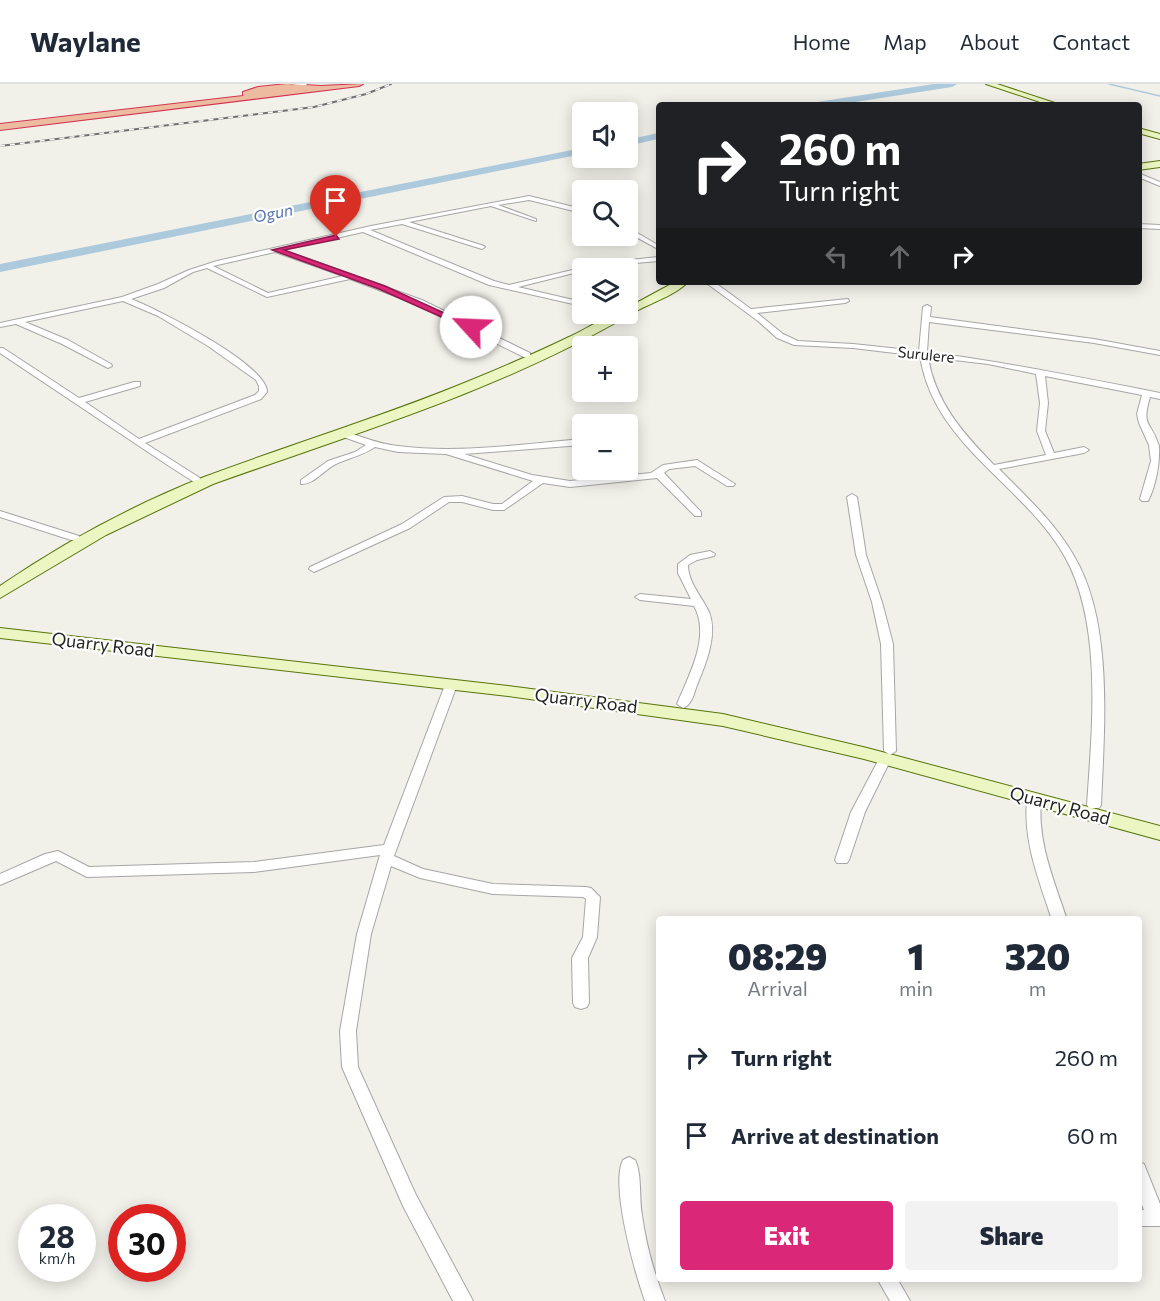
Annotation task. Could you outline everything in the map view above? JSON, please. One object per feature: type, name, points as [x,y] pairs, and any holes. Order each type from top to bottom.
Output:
[{"type":"highway","points":[[0,125],[269,95],[320,84]]},
{"type":"highway","points":[[0,125],[251,91],[359,84]]},
{"type":"highway","points":[[251,91],[246,94],[269,95]]},
{"type":"main road","points":[[990,84],[1050,102]]},
{"type":"main road","points":[[997,84],[1040,99]]},
{"type":"main road","points":[[1142,130],[1160,136]]},
{"type":"main road","points":[[1142,168],[1160,166]]},
{"type":"main road","points":[[638,299],[663,285]]},
{"type":"main road","points":[[638,306],[677,285]]},
{"type":"main road","points":[[0,583],[75,538],[197,480],[450,387],[527,355],[591,324]]},
{"type":"main road","points":[[0,593],[62,553],[162,501],[208,481],[341,434],[513,368],[603,324]]},
{"type":"main road","name":"Quarry Road","points":[[0,623],[514,682],[737,713],[1160,833]]},
{"type":"main road","name":"Quarry Road","points":[[0,633],[451,685],[723,720],[887,755],[1160,822]]},
{"type":"street","points":[[251,91],[259,84]]},
{"type":"street","points":[[295,84],[307,87]]},
{"type":"street","points":[[1142,177],[1160,184]]},
{"type":"street","points":[[0,325],[124,299],[207,266],[364,230],[533,198],[572,208]]},
{"type":"street","points":[[490,205],[534,220]]},
{"type":"street","points":[[404,223],[482,247]]},
{"type":"street","points":[[1142,226],[1160,227]]},
{"type":"street","points":[[364,230],[485,280],[572,302]]},
{"type":"street","points":[[638,235],[656,246]]},
{"type":"street","points":[[276,250],[418,302],[527,355]]},
{"type":"street","points":[[509,287],[593,264],[656,259]]},
{"type":"street","points":[[207,266],[267,295],[351,276]]},
{"type":"street","name":"Surulere","points":[[713,285],[751,311],[780,336],[797,343],[988,362],[1160,396]]},
{"type":"street","points":[[124,299],[148,308],[198,334],[251,373],[263,386],[263,392],[258,397],[138,442]]},
{"type":"street","points":[[751,311],[845,301]]},
{"type":"street","points":[[927,307],[923,354],[931,384],[941,404],[967,445],[1027,501],[1065,549],[1076,570],[1092,627],[1096,659],[1098,722],[1094,805]]},
{"type":"street","points":[[926,319],[1094,341],[1160,353]]},
{"type":"street","points":[[18,322],[65,342],[108,366]]},
{"type":"street","points":[[0,350],[197,480]]},
{"type":"street","points":[[1040,371],[1044,403],[1041,431],[1051,456]]},
{"type":"street","points":[[80,401],[137,384]]},
{"type":"street","points":[[1145,500],[1156,461],[1154,445],[1141,414],[1147,394]]},
{"type":"street","points":[[341,434],[371,446],[444,451],[473,452],[572,443]]},
{"type":"street","points":[[304,482],[331,464],[358,454],[371,446]]},
{"type":"street","points":[[992,468],[1084,450]]},
{"type":"street","points":[[444,451],[540,480],[570,484],[591,484],[659,474],[666,467],[698,463],[730,484]]},
{"type":"street","points":[[659,474],[698,514]]},
{"type":"street","points":[[314,569],[406,526],[447,499],[462,499],[493,507],[504,507],[540,480]]},
{"type":"street","points":[[842,860],[858,812],[887,755],[887,644],[877,602],[861,555],[852,497]]},
{"type":"street","points":[[0,514],[75,538]]},
{"type":"street","points":[[683,704],[700,662],[706,624],[703,609],[684,573],[682,564],[694,557],[710,554]]},
{"type":"street","points":[[640,597],[698,603]]},
{"type":"street","points":[[451,685],[388,854],[364,934],[348,1031],[350,1067],[409,1200],[463,1301]]},
{"type":"street","points":[[1034,799],[1031,817],[1034,836],[1059,916]]},
{"type":"street","points":[[0,880],[50,857],[58,856],[87,872],[254,867],[388,854],[420,873],[483,887],[586,892],[592,897],[590,937],[580,958],[581,1003]]},
{"type":"street","points":[[629,1165],[629,1190],[644,1273],[654,1301]]},
{"type":"street","points":[[1142,1183],[1152,1218]]},
{"type":"street","points":[[889,1282],[900,1301]]},
{"type":"waterway","name":"Ogun","points":[[836,102],[952,84]]},
{"type":"waterway","points":[[1109,84],[1160,96]]},
{"type":"waterway","name":"Ogun","points":[[638,141],[656,136]]},
{"type":"waterway","name":"Ogun","points":[[0,268],[572,153]]},
{"type":"railway","points":[[0,146],[314,107],[366,94],[391,84]]},
{"type":"route","points":[[336,237],[276,250],[382,287],[471,327]]}]
